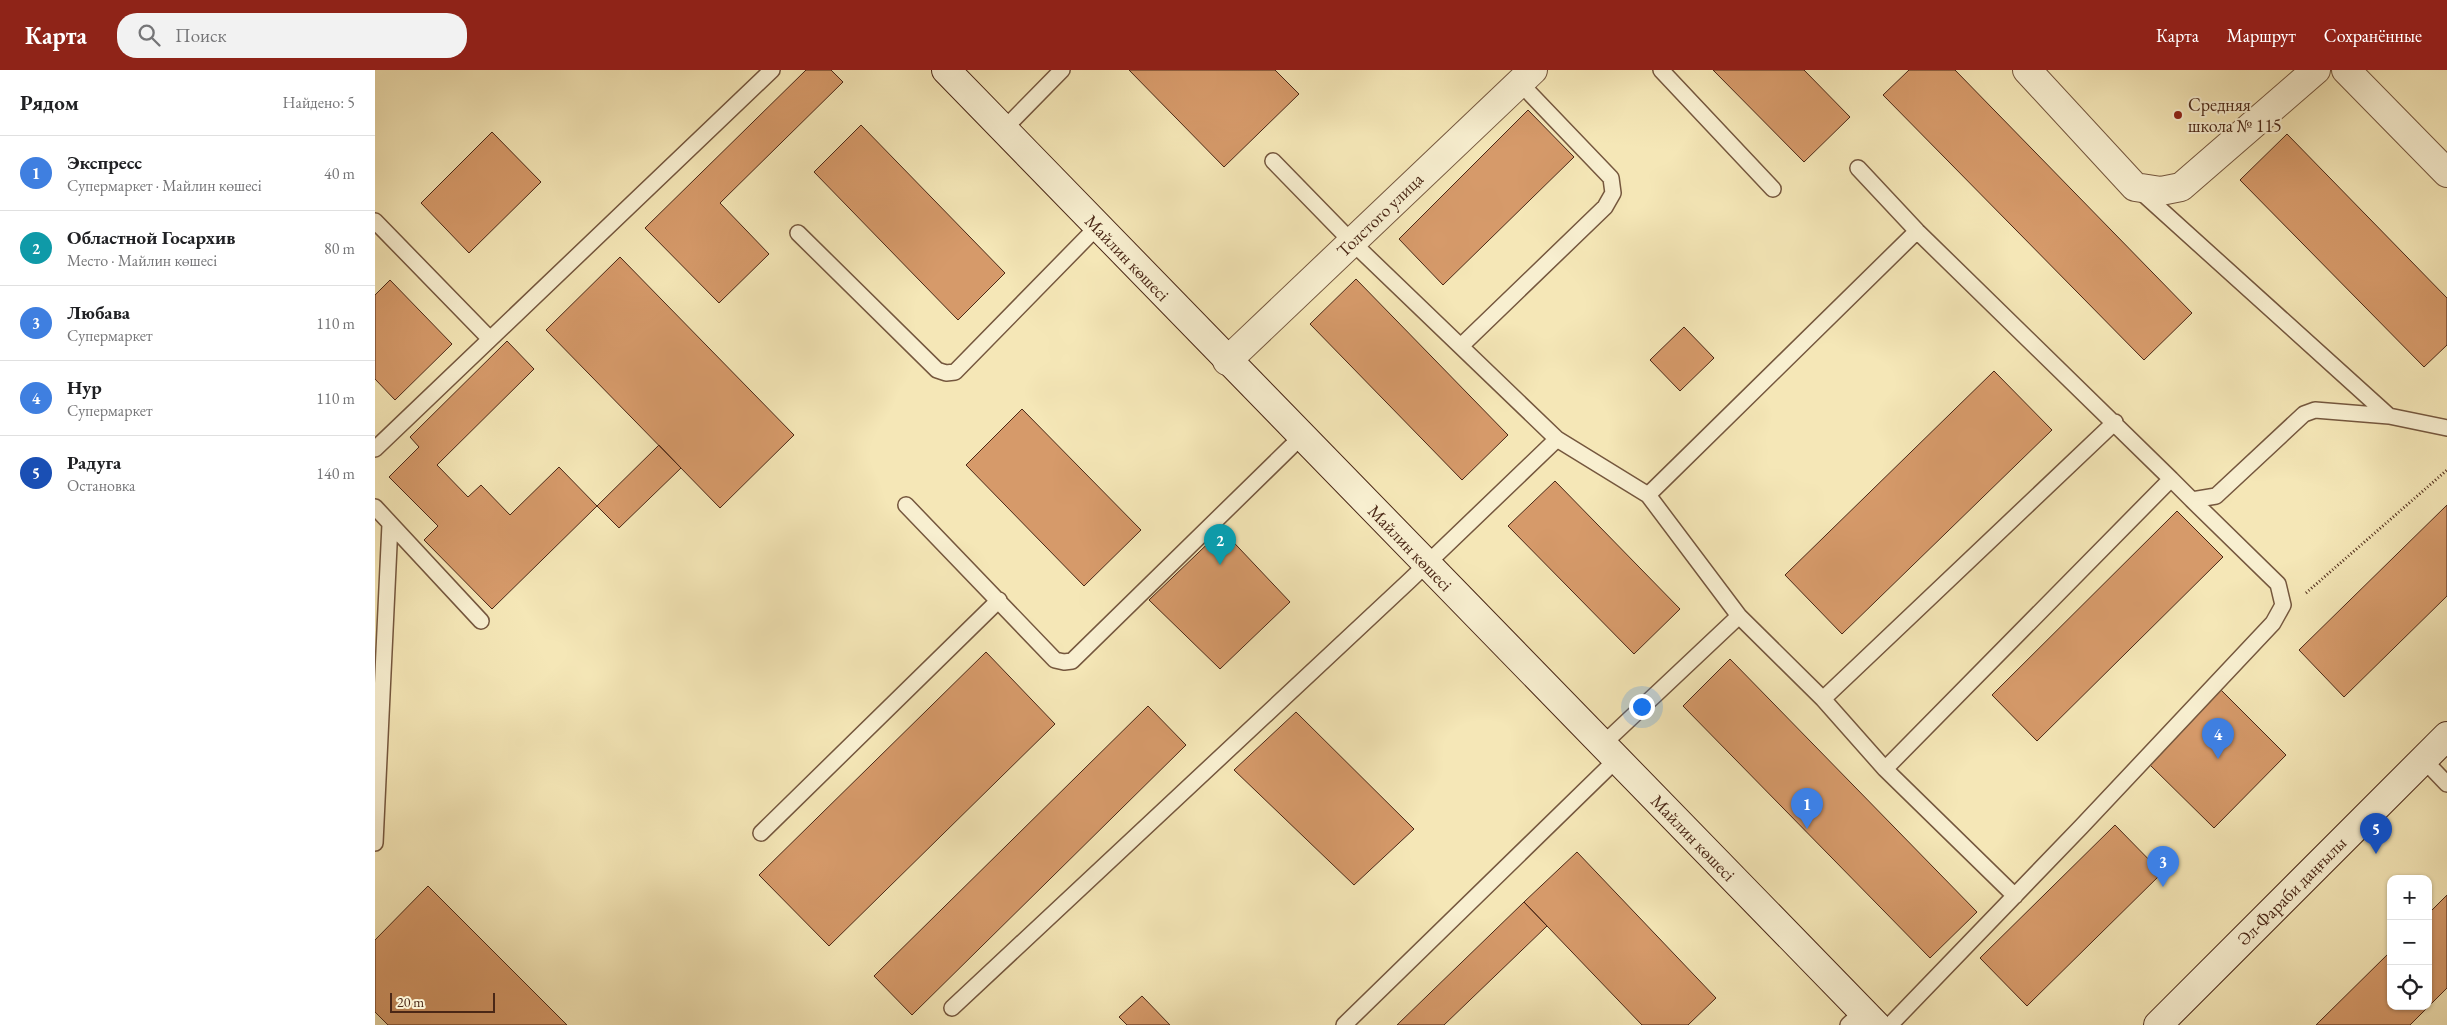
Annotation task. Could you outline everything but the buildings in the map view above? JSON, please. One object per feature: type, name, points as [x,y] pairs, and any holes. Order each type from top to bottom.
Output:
[{"type":"main road","name":"Майлин көшесі","points":[[945,70],[1610,752],[1862,1020]]},
{"type":"main road","points":[[2027,70],[2135,187],[2161,191],[2181,187],[2316,70]]},
{"type":"main road","points":[[2346,70],[2447,173]]},
{"type":"main road","name":"Толстого улица","points":[[1227,360],[1527,76]]},
{"type":"main road","name":"Әл-Фараби даңғылы","points":[[2158,1025],[2447,736]]},
{"type":"lane","points":[[375,449],[772,70]]},
{"type":"lane","points":[[1004,129],[1062,70]]},
{"type":"lane","points":[[1661,70],[1773,189]]},
{"type":"lane","points":[[1462,345],[1605,207],[1613,193],[1611,178],[1527,76]]},
{"type":"lane","points":[[1273,161],[1352,242],[1462,345],[1557,439],[1648,495],[1739,616],[1823,699],[1885,769],[2015,896]]},
{"type":"lane","points":[[1858,168],[1917,231],[2115,422],[2278,584],[2283,605],[2273,623],[2015,896],[1890,1025]]},
{"type":"lane","points":[[2135,187],[2389,416]]},
{"type":"lane","points":[[375,221],[490,339]]},
{"type":"lane","points":[[798,233],[937,370],[946,373],[955,372],[1097,227]]},
{"type":"lane","points":[[1648,495],[1917,231]]},
{"type":"lane","points":[[2192,500],[2216,496],[2304,414],[2315,410],[2389,416],[2447,428]]},
{"type":"lane","points":[[1823,699],[2115,422]]},
{"type":"lane","points":[[907,505],[1055,660],[1072,661],[1301,437]]},
{"type":"lane","points":[[952,1008],[1557,439]]},
{"type":"lane","points":[[1885,769],[2171,479]]},
{"type":"lane","points":[[375,507],[481,621]]},
{"type":"lane","points":[[375,843],[390,524]]},
{"type":"lane","points":[[761,833],[999,600]]},
{"type":"lane","points":[[1344,1025],[1610,752],[1739,616]]},
{"type":"lane","points":[[2424,760],[2447,784]]},
{"type":"path","points":[[2273,623],[2447,470]]},
{"type":"place","name":"Средняя школа № 115","points":[[2178,115]]},
{"type":"place","name":"Областной Госархив","points":[[1220,565]]},
{"type":"place","name":"Нур","points":[[2218,759]]},
{"type":"place","name":"Экспресс","points":[[1807,829]]},
{"type":"place","name":"Радуга","points":[[2376,854]]},
{"type":"place","name":"Любава","points":[[2163,887]]}]
